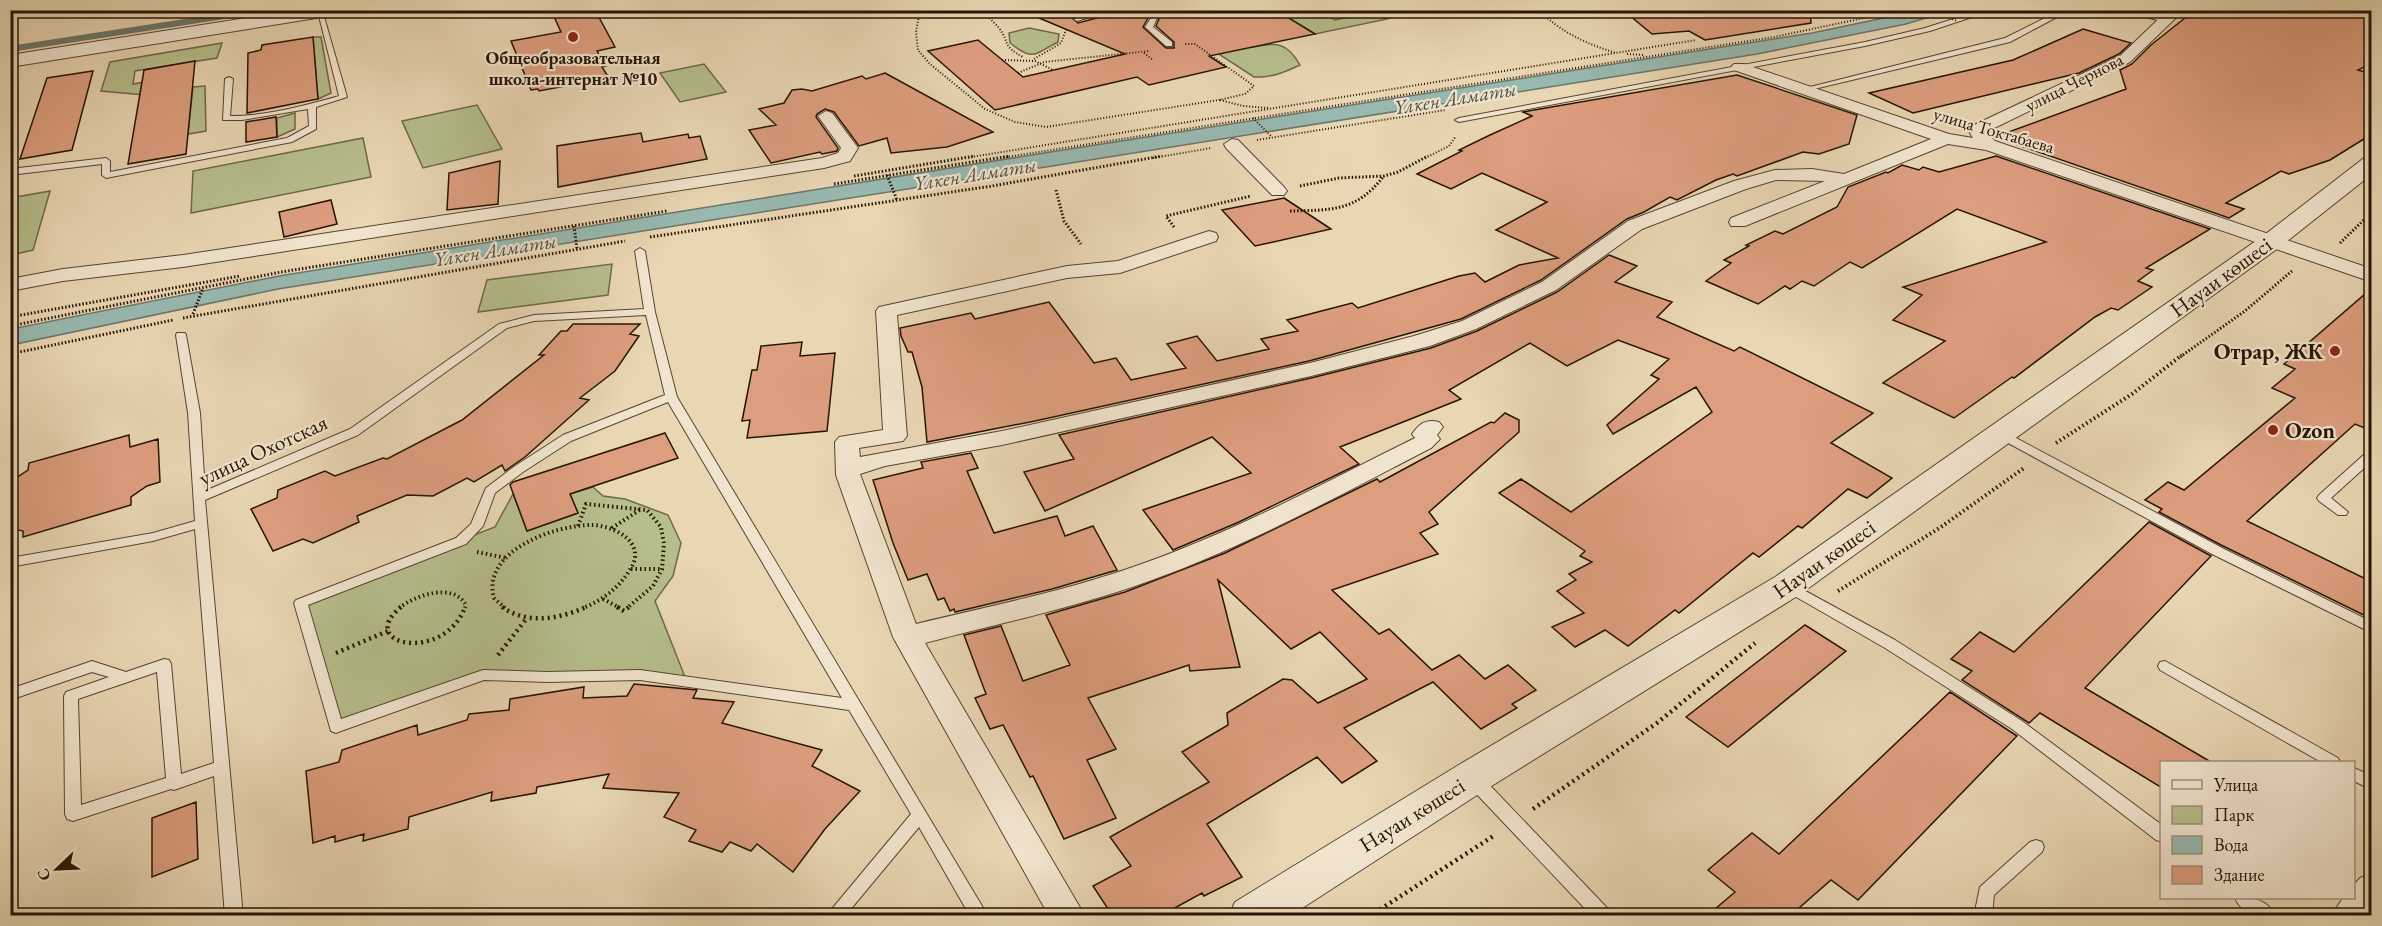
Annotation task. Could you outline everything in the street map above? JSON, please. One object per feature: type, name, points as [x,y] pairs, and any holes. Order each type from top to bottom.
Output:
[{"type":"street","points":[[10,61],[266,16],[328,12]]},
{"type":"street","name":"улица Чернова","points":[[1989,145],[1978,133],[1980,128],[2125,59],[2171,15]]},
{"type":"street","name":"улица Токтабаева","points":[[1739,67],[1946,139],[1989,145],[2372,276]]},
{"type":"street","points":[[10,285],[63,275],[207,258],[824,163],[844,157],[850,148],[826,116]]},
{"type":"street","points":[[1738,222],[1946,139]]},
{"type":"street","points":[[1232,144],[1278,190]]},
{"type":"street","name":"Науаи көшесі","points":[[1251,915],[1787,586],[2272,241],[2372,163]]},
{"type":"street","points":[[849,470],[885,459],[1002,438],[1311,369],[1422,341],[1469,325],[1549,286],[1628,230],[1674,210],[1740,185],[1775,175],[1793,173],[1845,179]]},
{"type":"street","points":[[1068,915],[907,637],[848,475],[847,442],[895,436],[886,310],[1067,272],[1120,267],[1209,237]]},
{"type":"street","points":[[907,637],[1103,587],[1186,557],[1311,500],[1423,443],[1428,439],[1424,434],[1431,427]]},
{"type":"street","points":[[2348,915],[2372,888]]},
{"type":"lane","points":[[1077,19],[1092,14],[1122,10]]},
{"type":"lane","points":[[1151,10],[1154,18],[1149,27],[1169,44]]},
{"type":"lane","points":[[1459,120],[1739,67],[1853,48],[1958,21],[1990,10]]},
{"type":"lane","points":[[1806,89],[2007,40],[2067,10]]},
{"type":"lane","points":[[2124,10],[2171,15]]},
{"type":"lane","points":[[229,79],[226,118],[242,118],[312,106],[344,97],[328,12]]},
{"type":"lane","points":[[10,29],[13,32],[10,38]]},
{"type":"lane","points":[[10,172],[106,161],[106,175],[289,140],[313,128],[312,106]]},
{"type":"lane","points":[[640,243],[650,312],[671,397],[981,915]]},
{"type":"lane","name":"улица Охотская","points":[[234,915],[199,498],[354,432],[503,326],[534,318],[650,312]]},
{"type":"lane","points":[[181,335],[194,412],[199,498]]},
{"type":"lane","points":[[671,397],[567,438],[519,469],[490,491],[477,526],[461,541],[301,603],[336,727],[483,675],[548,677],[640,675],[855,705]]},
{"type":"lane","points":[[2001,434],[2219,552],[2372,628]]},
{"type":"lane","points":[[2342,512],[2323,498],[2372,454]]},
{"type":"lane","points":[[10,563],[153,537],[201,523]]},
{"type":"lane","points":[[1787,586],[1890,644],[2017,724],[2160,833]]},
{"type":"lane","points":[[174,784],[164,664],[71,696],[73,814],[174,784],[222,767]]},
{"type":"lane","points":[[10,695],[92,666],[125,677]]},
{"type":"lane","points":[[2165,666],[2331,761]]},
{"type":"lane","points":[[2355,775],[2372,784]]},
{"type":"lane","points":[[1471,778],[1604,915]]},
{"type":"lane","points":[[834,915],[920,814]]},
{"type":"lane","points":[[1983,915],[1986,892],[2036,847]]},
{"type":"lane","points":[[2246,899],[2266,915]]},
{"type":"path","points":[[920,10],[916,32],[918,50],[930,64],[985,109],[1016,122],[1046,127],[1219,100],[1245,94],[1254,86],[1195,44],[1169,44],[1144,52],[1044,62],[1033,60],[1012,51],[1004,41],[1000,30],[985,14]]},
{"type":"path","points":[[1539,10],[1559,27],[1605,50],[1654,56]]},
{"type":"path","points":[[829,184],[1774,37],[1902,10]]},
{"type":"path","points":[[1929,10],[1958,21]]},
{"type":"path","points":[[1943,20],[1963,14]]},
{"type":"path","points":[[1033,60],[1061,43],[1065,29]]},
{"type":"path","points":[[1144,52],[1153,60]]},
{"type":"path","points":[[1002,60],[1023,57]]},
{"type":"path","points":[[1044,62],[1053,70]]},
{"type":"path","points":[[1018,73],[1044,62]]},
{"type":"path","points":[[1219,100],[1243,106],[1274,108]]},
{"type":"path","points":[[10,354],[191,316],[577,249],[640,243],[1446,110]]},
{"type":"path","points":[[1253,118],[1273,137]]},
{"type":"path","points":[[1185,245],[1166,216],[1339,178],[1384,176],[1398,172],[1449,146],[1457,135],[1459,120]]},
{"type":"path","points":[[887,175],[897,200]]},
{"type":"path","points":[[1290,211],[1341,209],[1356,204],[1376,189],[1384,176]]},
{"type":"path","points":[[1056,190],[1064,221],[1081,244]]},
{"type":"path","points":[[10,326],[281,272],[666,211]]},
{"type":"path","points":[[1817,603],[1941,527],[2062,438],[2132,394],[2190,349],[2245,311],[2286,275],[2335,248],[2372,212]]},
{"type":"path","points":[[574,225],[577,249]]},
{"type":"path","points":[[191,316],[195,312],[203,288]]},
{"type":"path","points":[[578,526],[586,504],[647,510],[661,527],[664,544],[662,569],[653,586],[624,610],[603,599]]},
{"type":"path","points":[[612,528],[641,509]]},
{"type":"path","points":[[592,525],[612,528],[627,536],[635,548],[635,562],[628,577],[614,591],[603,599],[573,613],[549,618],[527,618],[509,613],[497,603],[492,590],[495,574],[506,558],[523,544],[546,533],[578,526],[592,525]]},
{"type":"path","points":[[631,569],[662,569]]},
{"type":"path","points":[[317,662],[388,631],[393,616],[400,608],[422,596],[446,592],[462,598],[466,605],[459,621],[450,630],[425,642],[400,642],[392,638],[388,631]]},
{"type":"path","points":[[483,675],[527,618]]},
{"type":"path","points":[[1370,915],[1514,822],[1657,723],[1764,636]]},
{"type":"green space","points":[[1319,11],[1335,20],[1373,12],[1387,19],[1315,34],[1304,27],[1243,40],[1253,47],[1275,44],[1285,48],[1300,65],[1267,77],[1254,77],[1197,40],[1198,36],[1295,16],[1292,13]]},
{"type":"green space","points":[[1029,28],[1059,34],[1058,42],[1039,53],[1024,53],[1010,43],[1009,33]]},
{"type":"green space","points":[[313,37],[321,37],[331,93],[318,99]]},
{"type":"green space","points":[[222,43],[217,58],[135,71],[133,84],[162,79],[145,95],[101,91],[110,62]]},
{"type":"green space","points":[[704,64],[726,92],[680,102],[660,73]]},
{"type":"green space","points":[[205,86],[206,131],[188,134],[193,87]]},
{"type":"green space","points":[[477,105],[502,149],[423,168],[402,121]]},
{"type":"green space","points":[[295,113],[295,129],[277,137],[277,118]]},
{"type":"green space","points":[[363,138],[371,177],[191,213],[193,171]]},
{"type":"green space","points":[[50,191],[33,250],[11,255],[11,198]]},
{"type":"green space","points":[[612,264],[608,295],[478,312],[487,280]]},
{"type":"green space","points":[[593,487],[603,496],[625,499],[668,515],[681,543],[673,576],[655,601],[687,682],[640,675],[483,675],[336,727],[301,603],[495,527],[513,494],[527,531],[578,513],[570,494]]},
{"type":"water","name":"Үлкен Алматы","points":[[1917,11],[1949,11],[1906,24],[1757,54],[278,289],[11,345],[11,329],[279,276],[1812,33]]},
{"type":"building","points":[[551,10],[595,10],[615,47],[597,51],[606,66],[602,67],[609,78],[539,91],[538,89],[531,90],[511,41],[561,32]]},
{"type":"building","points":[[1020,10],[1091,10],[1072,18],[1078,23],[1127,10],[1146,10],[1148,18],[1143,27],[1166,48],[1174,48],[1174,42],[1156,26],[1159,19],[1157,10],[1188,10],[1195,15],[1215,10],[1276,10],[1315,34],[1209,56],[1226,67],[1149,85],[1137,77],[995,110],[928,51],[978,40],[1023,77],[1125,54]]},
{"type":"building","points":[[1623,10],[1810,10],[1811,23],[1705,40],[1689,31],[1652,34]]},
{"type":"building","points":[[2195,10],[2231,17],[2232,10],[2372,10],[2372,63],[2358,70],[2372,74],[2372,134],[2330,160],[2289,174],[2281,171],[2226,203],[2244,209],[2229,218],[1995,137],[2126,89],[2120,70],[2132,64],[2151,45]]},
{"type":"building","points":[[2083,29],[2131,43],[2119,54],[2079,73],[1913,113],[1869,93],[2013,60]]},
{"type":"building","points":[[313,37],[318,99],[247,113],[248,53],[261,50],[262,45]]},
{"type":"building","points":[[195,61],[186,154],[128,164],[144,70]]},
{"type":"building","points":[[93,71],[72,150],[20,159],[47,78]]},
{"type":"building","points":[[885,73],[993,132],[947,147],[891,153],[887,138],[859,146],[834,112],[825,109],[816,117],[838,148],[837,151],[822,154],[820,152],[771,163],[749,130],[776,125],[759,109],[784,103],[792,90],[812,91],[862,76],[866,79]]},
{"type":"building","points":[[1737,75],[1857,115],[1849,144],[1819,154],[1803,152],[1737,176],[1733,174],[1716,180],[1677,200],[1670,197],[1627,219],[1541,280],[1461,319],[1309,361],[1035,421],[927,442],[922,387],[912,352],[908,352],[900,328],[971,313],[975,319],[1049,302],[1094,363],[1116,358],[1131,380],[1186,368],[1167,344],[1197,336],[1217,361],[1269,349],[1261,339],[1298,331],[1287,320],[1352,303],[1358,308],[1459,276],[1475,273],[1485,282],[1519,265],[1558,258],[1496,230],[1547,202],[1482,173],[1451,189],[1417,174],[1462,151],[1459,150],[1532,116],[1523,112]]},
{"type":"building","points":[[276,117],[277,137],[246,142],[246,122]]},
{"type":"building","points":[[641,133],[643,142],[688,134],[689,138],[700,136],[707,159],[558,187],[557,146]]},
{"type":"building","points":[[1996,156],[2210,229],[2146,268],[2153,270],[2138,281],[2152,287],[2118,310],[2111,308],[2095,317],[2014,378],[2012,377],[1954,418],[1883,383],[1945,341],[1893,320],[1922,295],[1903,287],[2046,242],[1957,209],[1862,268],[1850,262],[1814,286],[1802,281],[1790,289],[1785,286],[1758,304],[1706,281],[1731,263],[1724,260],[1749,246],[1746,245],[1775,231],[1783,234],[1837,207],[1848,187],[1888,173],[1902,165],[1919,170],[1923,167],[1939,172]]},
{"type":"building","points":[[500,161],[498,204],[447,210],[449,173]]},
{"type":"building","points":[[1284,198],[1331,229],[1255,246],[1222,210]]},
{"type":"building","points":[[331,200],[337,224],[284,237],[279,212]]},
{"type":"building","points":[[1609,255],[1637,266],[1615,282],[1672,302],[1657,317],[1734,351],[1740,347],[1873,413],[1831,443],[1892,478],[1867,498],[1848,489],[1802,528],[1798,526],[1759,557],[1753,553],[1679,613],[1675,610],[1628,646],[1605,630],[1575,647],[1552,627],[1584,613],[1557,591],[1576,580],[1569,574],[1592,562],[1580,556],[1585,551],[1499,493],[1521,479],[1571,512],[1712,412],[1696,387],[1613,434],[1607,425],[1659,379],[1651,375],[1669,359],[1618,340],[1567,366],[1530,343],[1449,390],[1461,399],[1340,447],[1359,464],[1239,522],[1173,550],[1143,510],[1251,473],[1212,437],[1045,511],[1024,472],[1074,459],[1059,435],[1311,378],[1431,348],[1477,331],[1557,292]]},
{"type":"building","points":[[2372,288],[2372,431],[2355,424],[2247,521],[2372,582],[2372,619],[2221,545],[2159,512],[2162,509],[2145,500],[2168,482],[2184,490],[2295,398],[2272,388],[2295,369],[2284,364]]},
{"type":"building","points":[[573,324],[640,324],[630,334],[639,336],[615,371],[580,398],[589,400],[525,457],[505,471],[502,465],[474,482],[467,478],[433,496],[407,495],[357,516],[359,522],[313,543],[303,539],[273,551],[251,509],[277,498],[278,490],[325,471],[335,476],[383,458],[387,459],[462,420],[544,355],[539,355],[561,331],[567,331]]},
{"type":"building","points":[[802,342],[800,356],[835,353],[827,431],[747,438],[750,420],[742,421],[752,370],[757,370],[761,346]]},
{"type":"building","points":[[1505,413],[1519,420],[1519,432],[1429,512],[1438,524],[1420,533],[1438,554],[1332,590],[1379,634],[1389,629],[1432,670],[1459,655],[1485,679],[1508,665],[1536,690],[1512,704],[1517,708],[1481,729],[1433,682],[1344,728],[1377,761],[1342,783],[1317,757],[1207,824],[1242,877],[1204,896],[1202,893],[1162,915],[1112,915],[1093,886],[1131,866],[1110,837],[1209,782],[1182,752],[1228,725],[1227,713],[1283,679],[1292,680],[1318,703],[1367,679],[1320,632],[1291,649],[1218,580],[1240,667],[1190,671],[1189,665],[1088,698],[1116,749],[1087,760],[1116,818],[1064,839],[1033,776],[1030,777],[1003,725],[990,729],[975,698],[986,694],[964,635],[1001,626],[1023,681],[1070,665],[1046,615],[1125,592],[1225,553],[1377,479],[1380,482],[1491,422],[1494,423]]},
{"type":"building","points":[[665,433],[678,458],[570,494],[578,513],[527,531],[510,485],[513,482]]},
{"type":"building","points":[[129,435],[130,447],[158,439],[160,482],[147,486],[131,497],[131,505],[23,537],[23,531],[10,528],[10,482],[28,470],[29,463]]},
{"type":"building","points":[[971,453],[978,468],[967,471],[994,533],[1057,516],[1065,536],[1093,526],[1117,570],[1052,589],[955,612],[954,609],[950,611],[944,598],[938,600],[927,574],[908,580],[893,543],[873,480],[923,468],[921,462]]},
{"type":"building","points":[[2149,522],[2211,556],[2085,688],[2209,761],[2160,761],[2160,787],[2040,713],[2029,723],[1962,680],[1972,671],[1951,659],[1980,632],[2014,652]]},
{"type":"building","points":[[1805,625],[1846,651],[1728,747],[1686,717]]},
{"type":"building","points":[[634,684],[697,690],[693,698],[734,702],[722,723],[822,750],[812,766],[860,791],[825,829],[793,872],[757,844],[751,851],[730,842],[722,852],[689,841],[696,830],[664,817],[679,793],[603,788],[609,774],[537,787],[536,793],[491,801],[492,792],[409,817],[408,829],[363,841],[364,834],[335,842],[335,836],[313,843],[306,771],[339,762],[342,750],[417,725],[418,735],[467,720],[469,714],[509,710],[510,699],[584,687],[583,698],[627,696]]},
{"type":"building","points":[[1950,692],[2017,736],[1858,900],[1831,880],[1791,915],[1708,915],[1735,892],[1708,870],[1752,833],[1779,854]]},
{"type":"building","points":[[196,802],[198,859],[152,877],[152,818]]},
{"type":"waterway","points":[[10,49],[250,12]]},
{"type":"place","name":"Общеобразовательная школа-интернат №10","points":[[573,37]]},
{"type":"place","name":"Отрар, ЖК","points":[[2335,351]]},
{"type":"place","name":"Ozon","points":[[2273,430]]}]
